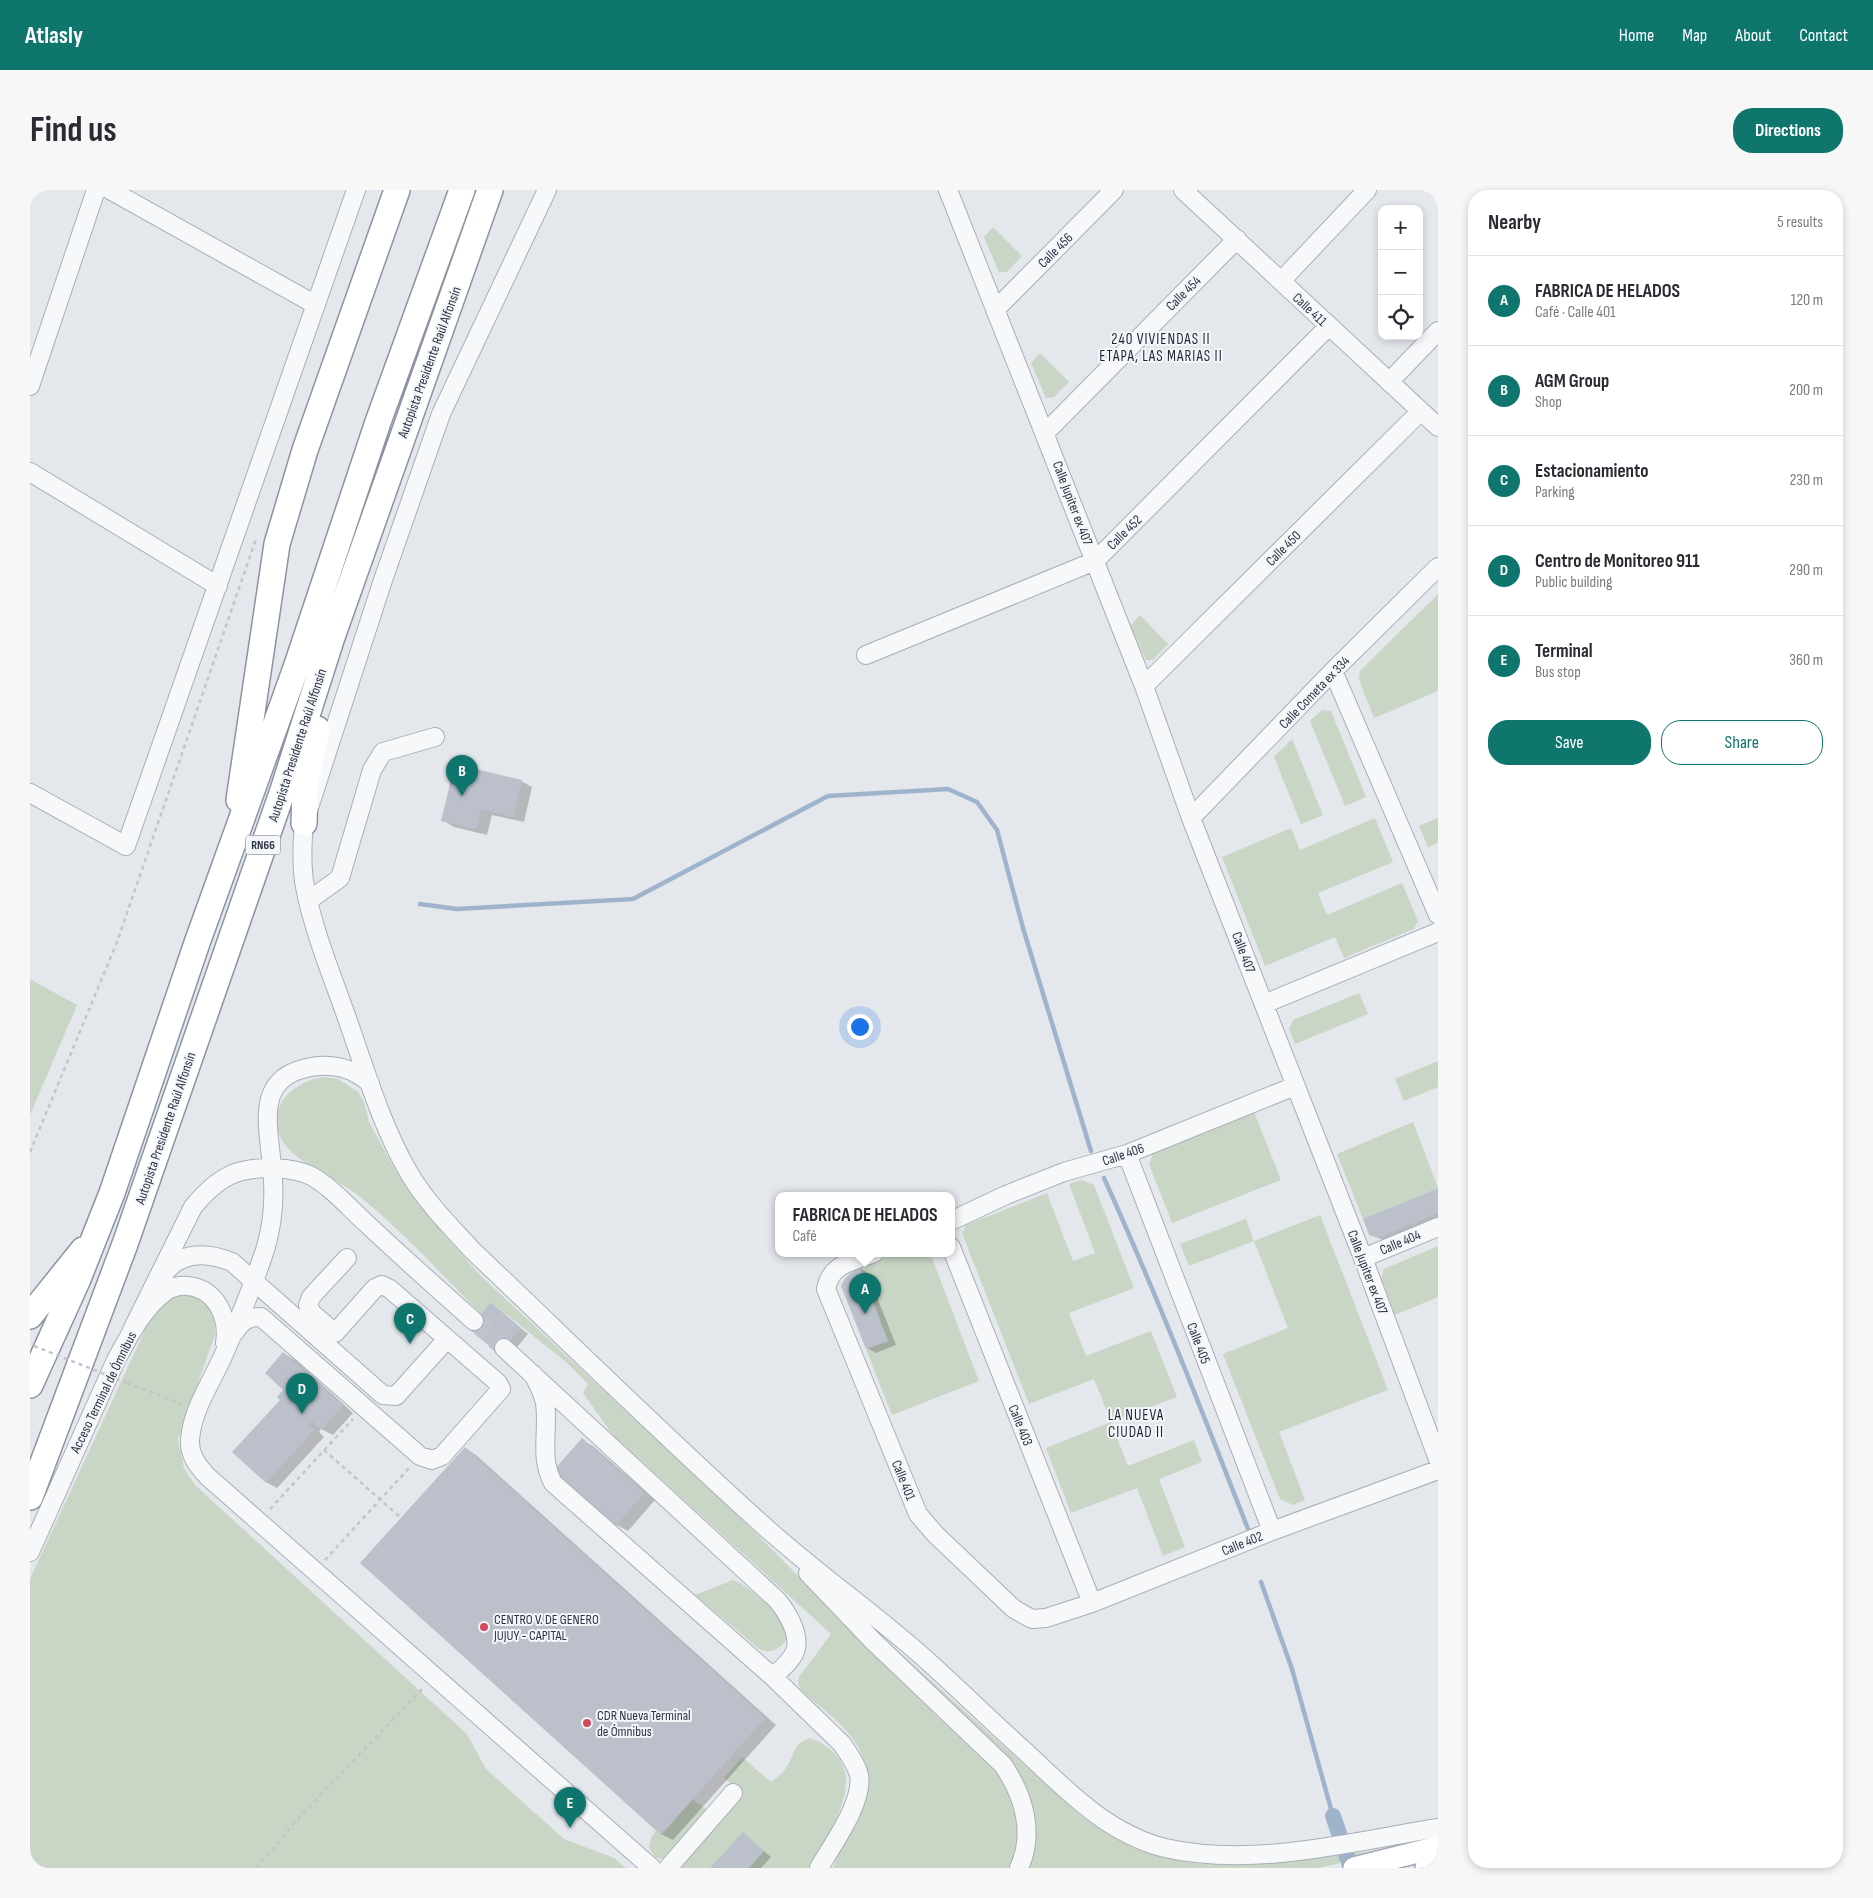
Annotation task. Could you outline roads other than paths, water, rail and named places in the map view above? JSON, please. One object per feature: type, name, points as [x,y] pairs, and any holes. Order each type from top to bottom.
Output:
[{"type":"highway","points":[[230,854],[277,544],[306,450],[397,190]]},
{"type":"highway","name":"Autopista Presidente Raúl Alfonsín","points":[[30,1385],[95,1237],[197,943],[297,665],[378,422],[462,190]]},
{"type":"highway","name":"Autopista Presidente Raúl Alfonsín","points":[[30,1497],[125,1244],[283,790],[332,637],[490,190]]},
{"type":"highway","points":[[304,823],[305,786],[328,681],[332,637]]},
{"type":"highway","points":[[30,1316],[95,1237]]},
{"type":"main road","points":[[1354,1868],[1438,1848]]},
{"type":"main road","points":[[1426,1868],[1438,1865]]},
{"type":"street","points":[[30,386],[96,190]]},
{"type":"street","points":[[110,190],[316,305]]},
{"type":"street","points":[[30,793],[126,846],[356,190]]},
{"type":"street","points":[[547,190],[441,414],[383,580],[304,823],[301,859],[308,901],[323,950],[370,1083],[396,1149],[410,1175],[431,1204],[472,1250],[765,1527],[873,1641],[1003,1765],[1017,1788],[1027,1821],[1027,1839],[1019,1868]]},
{"type":"street","name":"Calle Jupiter ex 407","points":[[948,190],[1144,686],[1191,818]]},
{"type":"street","name":"Calle 456","points":[[995,310],[1114,190]]},
{"type":"street","name":"Calle 411","points":[[1183,190],[1438,427]]},
{"type":"street","points":[[1281,281],[1367,190]]},
{"type":"street","name":"Calle 454","points":[[1045,433],[1237,239]]},
{"type":"street","name":"Calle 452","points":[[866,655],[1095,561],[1329,326]]},
{"type":"street","points":[[1390,382],[1438,331]]},
{"type":"street","name":"Calle 450","points":[[1144,686],[1421,411]]},
{"type":"street","points":[[30,472],[218,586]]},
{"type":"street","name":"Calle Cometa ex 334","points":[[1191,818],[1438,567]]},
{"type":"street","points":[[1333,672],[1438,915]]},
{"type":"street","points":[[308,901],[340,878],[372,770],[384,752],[436,737]]},
{"type":"street","name":"Calle 407","points":[[1191,818],[1295,1086]]},
{"type":"street","points":[[1264,1004],[1438,932]]},
{"type":"street","points":[[231,1339],[254,1280],[270,1230],[273,1213],[272,1168],[266,1110],[271,1096],[281,1080],[296,1070],[319,1065],[340,1066],[356,1072],[370,1083]]},
{"type":"street","name":"Calle Jupiter ex 407","points":[[1295,1086],[1363,1258],[1438,1460]]},
{"type":"street","name":"Calle 406","points":[[955,1219],[1006,1195],[1064,1172],[1127,1154],[1295,1086]]},
{"type":"street","name":"Calle 405","points":[[1127,1154],[1272,1531]]},
{"type":"street","points":[[132,1330],[181,1228],[207,1191],[232,1174],[245,1169],[272,1168],[310,1175],[474,1321]]},
{"type":"street","name":"Calle 404","points":[[1363,1258],[1438,1227]]},
{"type":"street","points":[[132,1330],[170,1267],[191,1256],[214,1255],[232,1262],[254,1280],[383,1395],[396,1396],[447,1339]]},
{"type":"street","name":"Calle 401","points":[[864,1257],[835,1268],[829,1276],[826,1289],[918,1514],[935,1534],[1014,1609],[1032,1619],[1046,1618]]},
{"type":"street","name":"Calle 403","points":[[955,1257],[1092,1603]]},
{"type":"street","points":[[347,1258],[311,1297],[308,1305],[312,1313],[335,1333],[375,1288],[382,1285],[390,1289],[498,1383],[501,1389],[442,1456],[432,1460],[420,1456],[261,1317],[253,1317],[242,1321],[231,1339],[199,1405],[192,1425],[191,1451],[195,1462],[207,1476],[652,1868]]},
{"type":"street","name":"Acceso Terminal de Ómnibus","points":[[30,1552],[96,1404],[132,1330],[149,1308],[167,1290],[182,1285],[198,1287],[212,1295],[226,1324],[222,1357]]},
{"type":"street","points":[[504,1348],[784,1609],[796,1637],[796,1649],[774,1677]]},
{"type":"street","points":[[533,1374],[545,1404],[544,1453],[546,1471],[553,1483],[774,1677],[842,1744],[856,1766],[859,1778],[858,1793],[847,1819],[820,1868]]},
{"type":"street","name":"Calle 402","points":[[1046,1618],[1092,1603],[1272,1531],[1438,1470]]},
{"type":"street","points":[[765,1527],[920,1655],[1078,1800],[1101,1818],[1129,1835],[1162,1848],[1190,1854],[1247,1856],[1302,1852],[1438,1828]]},
{"type":"street","points":[[668,1868],[732,1793]]},
{"type":"waterway","points":[[420,904],[457,909],[633,899],[828,796],[948,789],[977,802],[997,830],[1023,928],[1091,1151]]},
{"type":"waterway","points":[[1104,1178],[1160,1308],[1248,1529]]},
{"type":"waterway","points":[[1261,1582],[1292,1669],[1333,1816]]},
{"type":"waterway","points":[[1333,1816],[1351,1868]]},
{"type":"tunnel","points":[[474,1321],[504,1348]]},
{"type":"place","name":"AGM Group","points":[[462,796]]},
{"type":"place","name":"FABRICA DE HELADOS","points":[[865,1314]]},
{"type":"place","name":"Estacionamiento","points":[[410,1344]]},
{"type":"place","name":"Centro de Monitoreo 911","points":[[302,1414]]},
{"type":"place","name":"CENTRO V. DE GENERO JUJUY - CAPITAL","points":[[484,1627]]},
{"type":"place","name":"CDR Nueva Terminal de Ómnibus","points":[[587,1723]]},
{"type":"place","name":"Terminal","points":[[570,1828]]},
{"type":"district","name":"240 VIVIENDAS II ETAPA, LAS MARIAS II","points":[[1161,348]]},
{"type":"district","name":"LA NUEVA CIUDAD II","points":[[1136,1424]]}]
